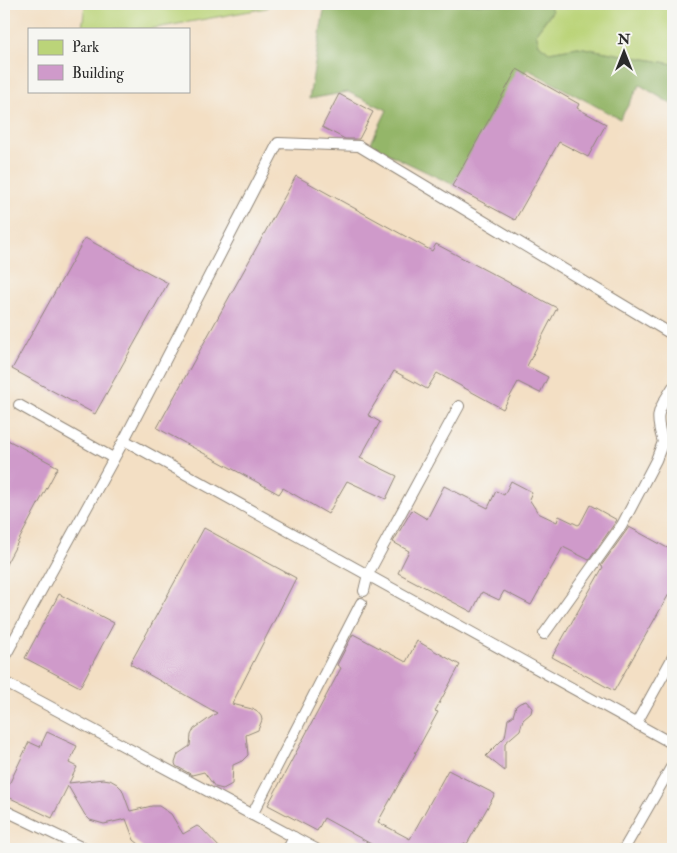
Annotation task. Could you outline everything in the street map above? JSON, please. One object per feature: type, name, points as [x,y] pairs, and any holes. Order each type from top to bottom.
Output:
[{"type":"lane","points":[[4,658],[124,440],[278,143],[360,146],[673,334]]},
{"type":"lane","points":[[544,634],[622,525],[656,460],[663,442],[658,426],[658,410],[673,387]]},
{"type":"lane","points":[[19,405],[113,458]]},
{"type":"lane","points":[[364,591],[368,574],[459,406]]},
{"type":"lane","points":[[124,440],[673,744]]},
{"type":"lane","points":[[252,815],[361,604]]},
{"type":"lane","points":[[636,724],[673,656]]},
{"type":"lane","points":[[4,682],[316,849]]},
{"type":"lane","points":[[624,849],[673,764]]},
{"type":"lane","points":[[4,810],[85,849]]},
{"type":"lane","points":[[288,849],[294,837]]},
{"type":"green space","points":[[85,4],[268,4],[267,8],[156,28],[82,28]]},
{"type":"green space","points":[[325,4],[549,4],[552,11],[536,33],[539,44],[549,52],[578,47],[673,64],[673,105],[640,85],[620,119],[527,69],[460,188],[370,145],[387,110],[348,92],[309,99]]},
{"type":"green space","points":[[549,4],[673,4],[673,64],[578,47],[549,52],[539,44],[536,33],[552,12]]},
{"type":"building","points":[[517,69],[579,104],[577,108],[606,124],[588,157],[559,142],[515,220],[452,186]]},
{"type":"building","points":[[339,94],[373,112],[359,139],[345,139],[322,127]]},
{"type":"building","points":[[296,176],[432,251],[436,244],[557,308],[527,366],[548,377],[540,393],[518,382],[503,409],[437,373],[427,389],[394,371],[368,415],[380,422],[360,458],[397,476],[386,499],[347,481],[328,514],[283,488],[279,494],[157,428]]},
{"type":"building","points":[[85,238],[168,283],[95,414],[12,369]]},
{"type":"building","points":[[4,438],[58,467],[4,568]]},
{"type":"building","points":[[511,481],[532,492],[529,499],[538,513],[557,522],[559,516],[578,525],[580,524],[590,505],[617,520],[589,560],[563,547],[531,605],[504,591],[499,600],[482,592],[472,612],[398,573],[409,551],[393,542],[412,510],[427,519],[444,486],[488,508],[496,491],[504,495]]},
{"type":"building","points":[[629,527],[673,551],[673,587],[614,691],[552,657],[603,567],[601,566]]},
{"type":"building","points":[[204,528],[296,578],[232,704],[256,710],[262,720],[258,730],[246,735],[248,755],[242,761],[233,765],[232,784],[223,789],[215,787],[204,772],[192,775],[176,766],[175,763],[178,754],[190,746],[191,735],[194,729],[217,713],[130,664]]},
{"type":"building","points":[[59,594],[114,623],[80,687],[25,658]]},
{"type":"building","points":[[353,634],[406,662],[417,641],[460,665],[435,711],[438,712],[416,752],[414,752],[416,753],[378,822],[410,839],[448,770],[495,794],[467,844],[464,843],[461,849],[380,849],[324,818],[317,831],[268,805],[341,668],[337,665]]},
{"type":"building","points":[[526,701],[532,708],[531,713],[523,720],[520,730],[505,743],[505,771],[486,756],[505,737],[508,719],[513,716],[516,706]]},
{"type":"building","points":[[47,732],[77,746],[69,763],[77,767],[69,783],[103,779],[110,780],[122,789],[130,811],[159,806],[171,814],[183,834],[197,826],[221,849],[145,849],[134,840],[126,819],[104,824],[90,820],[68,786],[52,818],[4,795],[29,742],[40,747]]}]
